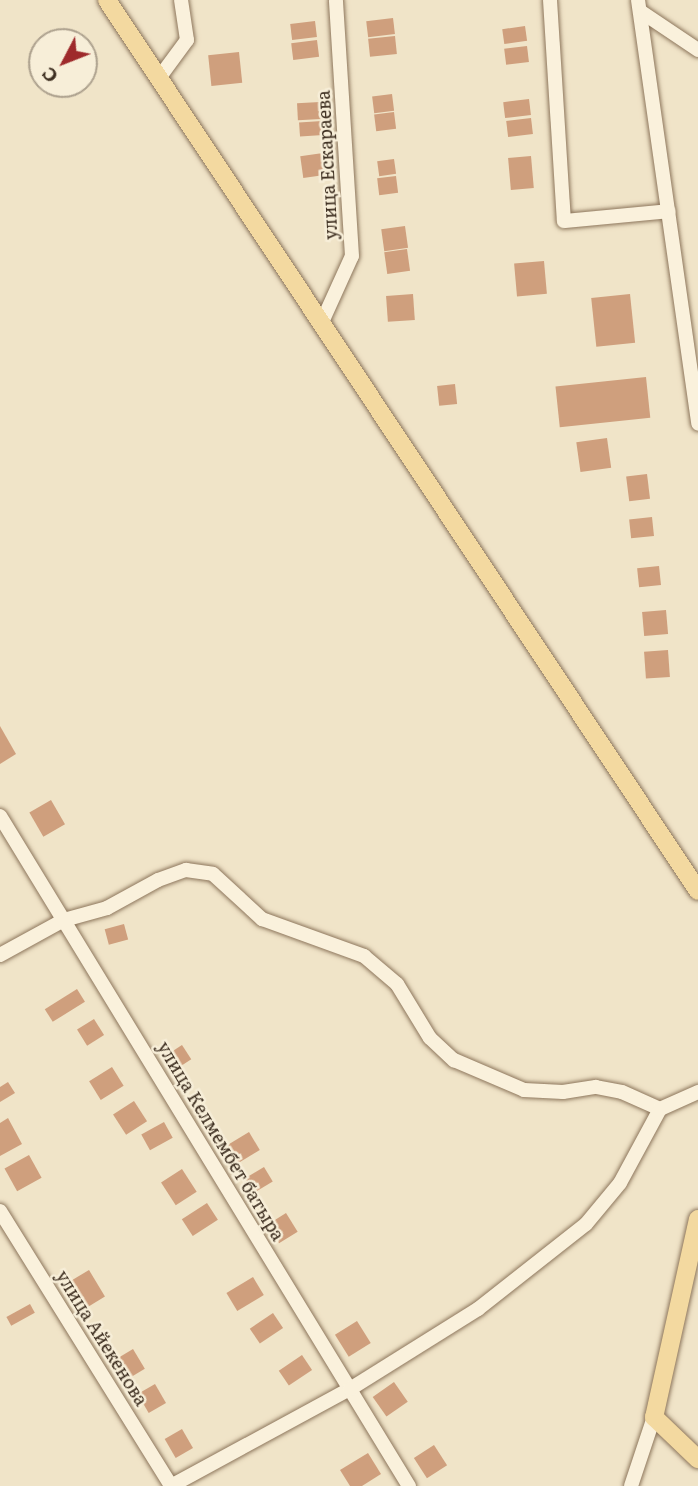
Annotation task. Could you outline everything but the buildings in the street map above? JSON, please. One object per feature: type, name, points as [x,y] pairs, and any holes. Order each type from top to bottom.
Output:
[{"type":"main road","points":[[107,0],[698,891]]},
{"type":"main road","points":[[698,1219],[654,1417],[698,1459]]},
{"type":"street","points":[[159,78],[187,40],[181,0]]},
{"type":"street","name":"улица Ескараева","points":[[322,322],[352,256],[336,0]]},
{"type":"street","points":[[550,0],[564,221],[669,211]]},
{"type":"street","points":[[639,6],[669,211],[693,339],[698,425]]},
{"type":"street","points":[[639,6],[698,50]]},
{"type":"street","name":"улица Келмембет батыра","points":[[0,816],[409,1486]]},
{"type":"street","points":[[0,955],[64,920],[107,908],[158,880],[186,870],[214,874],[262,919],[364,956],[397,984],[430,1038],[454,1060],[524,1090],[563,1092],[596,1087],[622,1092],[660,1109]]},
{"type":"street","points":[[171,1486],[350,1389],[478,1309],[586,1224],[620,1183],[660,1109],[698,1092]]},
{"type":"street","name":"улица Айекенова","points":[[0,1211],[171,1486]]},
{"type":"street","points":[[631,1486],[654,1417]]}]
